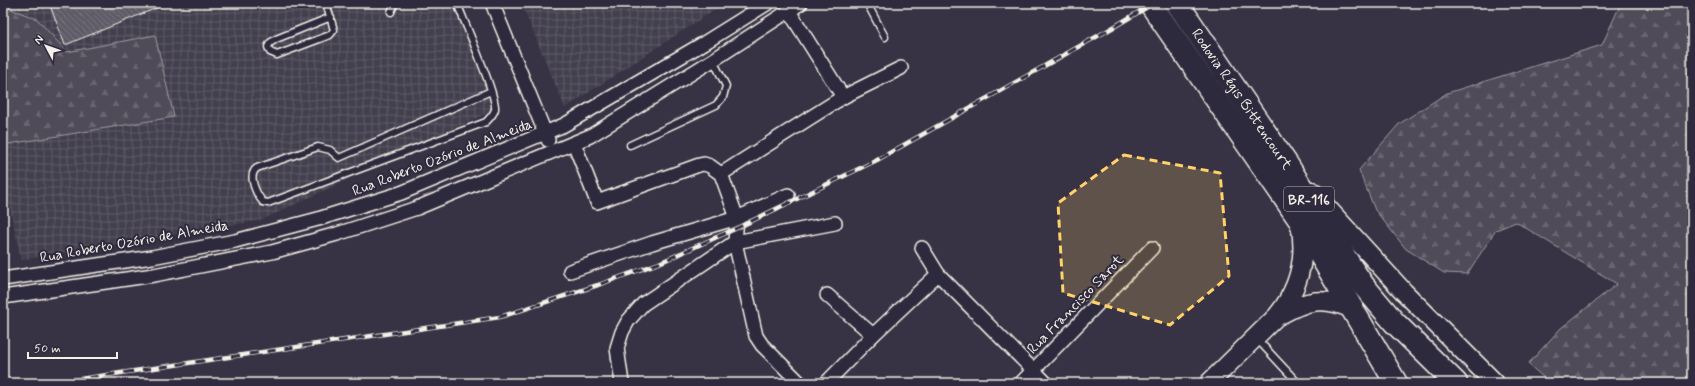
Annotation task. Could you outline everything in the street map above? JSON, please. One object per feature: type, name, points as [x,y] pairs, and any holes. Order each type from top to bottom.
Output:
[{"type":"highway","name":"Rodovia Régis Bittencourt","points":[[1150,3],[1299,220],[1396,383]]},
{"type":"highway","name":"Rodovia Régis Bittencourt","points":[[1177,3],[1288,166],[1351,267],[1375,300],[1394,322],[1456,383]]},
{"type":"main road","points":[[1288,166],[1404,292],[1495,383]]},
{"type":"main road","points":[[1209,383],[1277,316],[1293,292],[1302,265],[1303,237],[1299,220]]},
{"type":"main road","points":[[1277,316],[1298,305],[1308,302],[1331,302],[1352,309]]},
{"type":"street","points":[[492,3],[553,151]]},
{"type":"street","name":"Rua Roberto Ozório de Almeida","points":[[3,279],[152,258],[192,250],[266,233],[383,199],[546,134],[579,117],[768,3]]},
{"type":"street","points":[[3,297],[196,268],[272,252],[389,218],[444,198],[602,130],[714,60],[801,3]]},
{"type":"street","points":[[789,11],[842,97]]},
{"type":"street","points":[[704,43],[714,60]]},
{"type":"street","points":[[721,174],[842,97],[901,68]]},
{"type":"street","points":[[574,143],[597,202],[699,165],[704,164],[710,166],[721,174],[737,218],[735,242],[756,336],[762,345],[800,383]]},
{"type":"street","points":[[501,152],[509,170]]},
{"type":"street","points":[[570,271],[652,243],[737,218],[788,194]]},
{"type":"street","points":[[383,199],[389,218]]},
{"type":"street","points":[[622,383],[617,348],[622,332],[628,321],[643,304],[735,242],[835,223]]},
{"type":"street","points":[[266,233],[272,252]]},
{"type":"street","points":[[922,248],[938,274],[1046,383]]},
{"type":"street","name":"Rua Francisco Sarot","points":[[1021,383],[1152,248]]},
{"type":"street","points":[[192,250],[196,268]]},
{"type":"street","points":[[152,258],[154,275]]},
{"type":"street","points":[[826,383],[873,335],[938,274]]},
{"type":"street","points":[[827,295],[873,335]]},
{"type":"lane","points":[[326,3],[331,17],[334,30],[330,35],[277,55],[270,52],[268,47],[270,43],[276,39],[331,17]]},
{"type":"lane","points":[[391,12],[395,3]]},
{"type":"lane","points":[[458,3],[491,91],[495,108],[492,116],[486,122],[268,203],[263,202],[256,190],[252,175],[253,171],[257,168],[318,147],[330,150],[339,158],[491,91]]},
{"type":"lane","points":[[867,3],[884,37]]},
{"type":"lane","points":[[630,145],[716,105],[723,97],[726,86],[714,60]]},
{"type":"lane","points":[[1256,338],[1298,383]]},
{"type":"highlighted area","points":[[1124,155],[1220,173],[1229,276],[1170,325],[1063,293],[1058,203]]},
{"type":"shaded area","points":[[3,3],[455,3],[498,108],[262,220],[21,260],[3,175]]},
{"type":"shaded area","points":[[521,3],[725,3],[565,108]]},
{"type":"green space","points":[[1621,3],[1692,3],[1692,383],[1550,383],[1528,364],[1561,328],[1617,284],[1516,222],[1496,230],[1467,274],[1444,273],[1406,249],[1375,210],[1359,170],[1399,124],[1447,93],[1602,45]]},
{"type":"green space","points":[[3,6],[37,19],[67,52],[155,35],[174,117],[3,145]]},
{"type":"building","points":[[49,3],[169,3],[65,45]]},
{"type":"railway","points":[[53,383],[500,317],[598,285],[659,263],[737,228],[877,160],[1154,3]]}]
